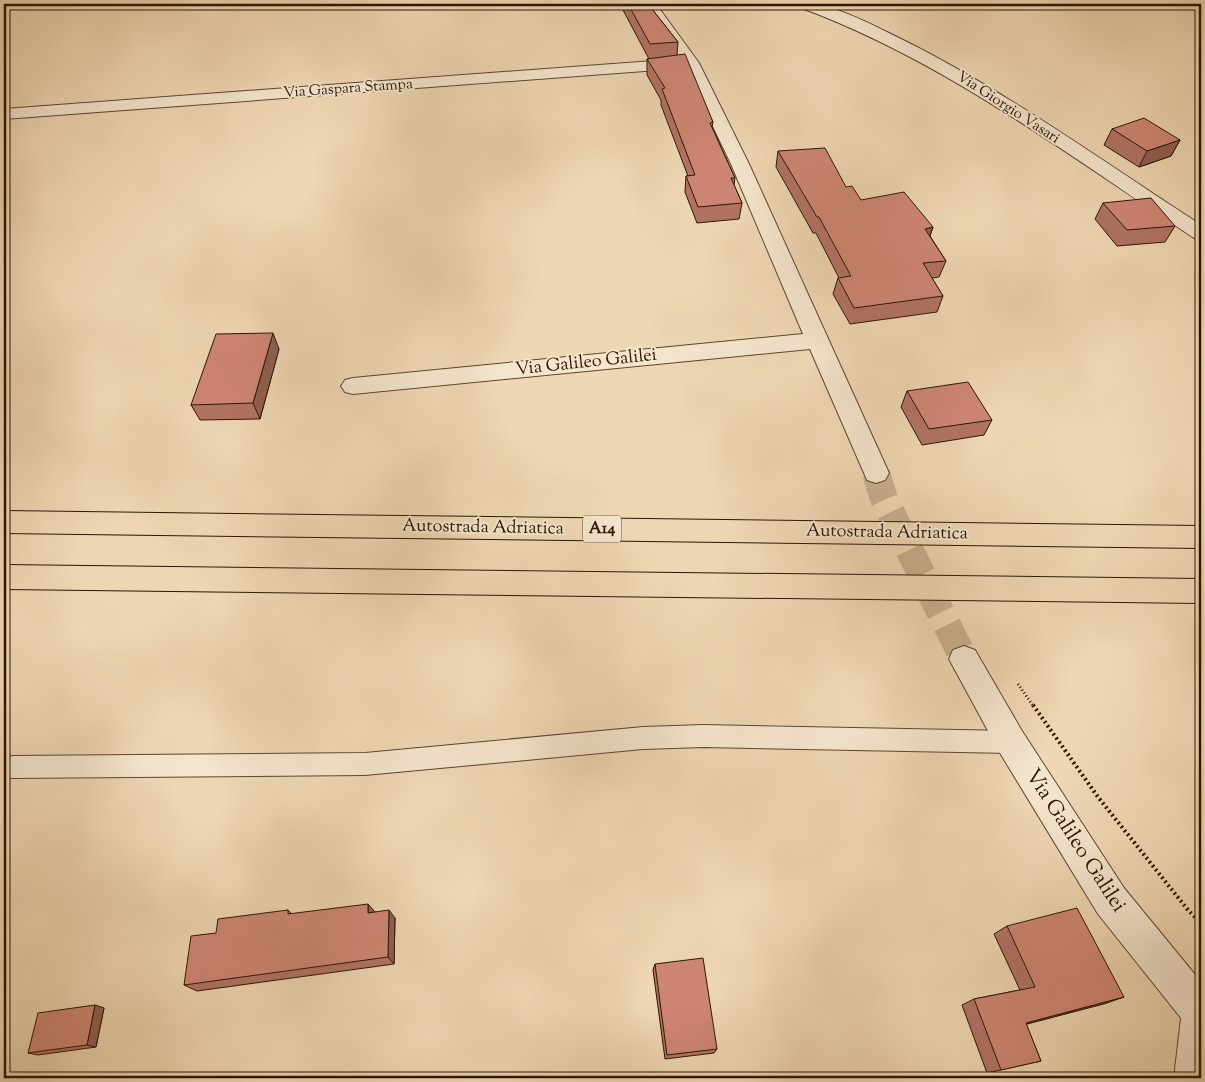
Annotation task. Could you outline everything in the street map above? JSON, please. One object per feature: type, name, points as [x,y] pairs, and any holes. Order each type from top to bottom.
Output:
[{"type":"highway","name":"Autostrada Adriatica","points":[[4,522],[1201,536]]},
{"type":"highway","points":[[4,577],[1201,591]]},
{"type":"street","points":[[648,4],[691,64],[740,164],[876,474]]},
{"type":"street","name":"Via Giorgio Vasari","points":[[804,4],[880,33],[924,56],[993,97],[1201,234]]},
{"type":"street","name":"Via Gaspara Stampa","points":[[4,114],[691,64]]},
{"type":"street","name":"Via Galileo Galilei","points":[[354,386],[818,340]]},
{"type":"street","name":"Via Galileo Galilei","points":[[964,659],[1011,742],[1111,901],[1201,1012],[1193,1075],[1195,1078]]},
{"type":"lane","points":[[12,767],[365,764],[643,738],[703,736],[1011,742]]},
{"type":"path","points":[[1014,678],[1098,797],[1188,910],[1201,923]]},
{"type":"building","points":[[628,4],[648,4],[678,42],[650,44]]},
{"type":"building","points":[[685,54],[713,122],[710,123],[735,178],[731,178],[742,203],[698,207],[686,176],[695,175],[662,89],[665,88],[647,59]]},
{"type":"building","points":[[1144,118],[1180,140],[1147,151],[1112,129]]},
{"type":"building","points":[[825,148],[846,187],[852,186],[861,200],[904,192],[933,227],[925,229],[946,261],[923,263],[943,296],[854,308],[838,278],[851,276],[819,217],[817,217],[778,151]]},
{"type":"building","points":[[1151,198],[1175,226],[1127,230],[1103,203]]},
{"type":"building","points":[[273,333],[253,403],[191,405],[216,334]]},
{"type":"building","points":[[968,382],[992,420],[929,429],[907,391]]},
{"type":"building","points":[[368,904],[368,913],[389,910],[388,957],[184,985],[191,936],[216,933],[218,919],[288,910],[288,914]]},
{"type":"building","points":[[1077,908],[1124,997],[1026,1023],[1041,1061],[1001,1070],[974,999],[1035,987],[1007,926]]},
{"type":"building","points":[[703,958],[717,1049],[667,1055],[655,964]]},
{"type":"building","points":[[95,1005],[87,1045],[28,1053],[38,1013]]},
{"type":"building","points":[[673,1073],[674,1078],[640,1078]]},
{"type":"building","points":[[170,1075],[169,1078],[149,1078]]},
{"type":"tunnel","points":[[876,473],[884,499],[964,659]]}]
